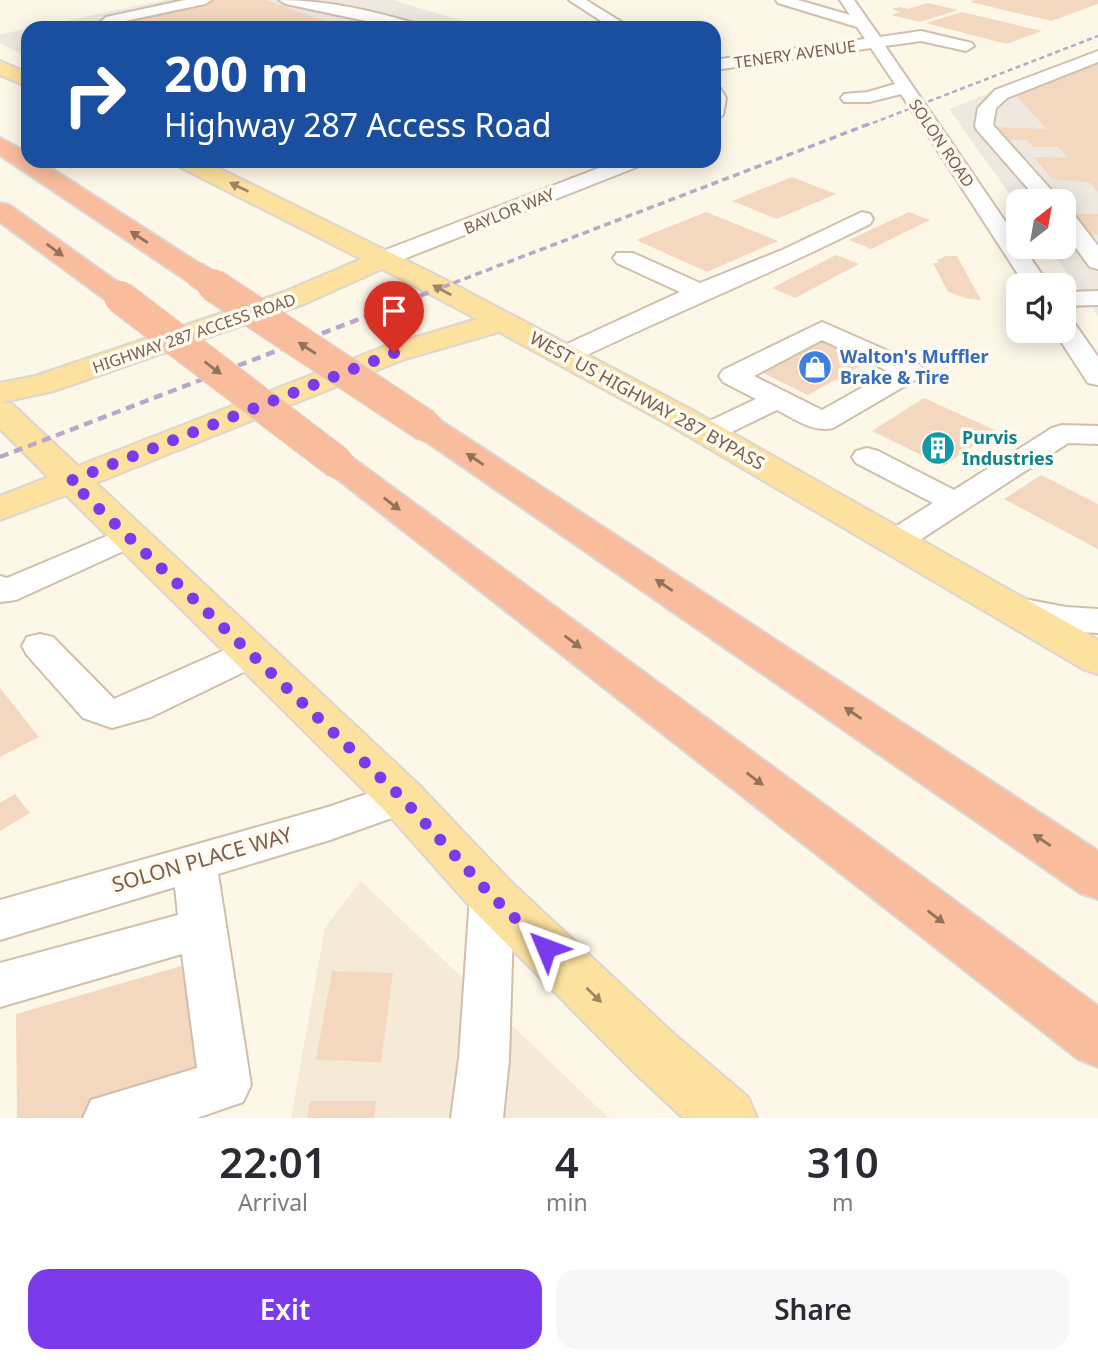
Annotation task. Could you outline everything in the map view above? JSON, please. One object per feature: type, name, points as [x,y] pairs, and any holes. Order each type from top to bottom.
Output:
[{"type":"highway","points":[[0,126],[21,143]]},
{"type":"highway","points":[[0,145],[21,156]]},
{"type":"highway","points":[[44,168],[196,274],[1098,878]]},
{"type":"highway","points":[[0,210],[120,298],[1098,1040]]},
{"type":"main road","points":[[0,66],[21,77]]},
{"type":"main road","name":"WEST US HIGHWAY 287 BYPASS","points":[[200,168],[503,321],[707,433],[1098,659]]},
{"type":"main road","name":"HIGHWAY 287 ACCESS ROAD","points":[[0,393],[43,384],[255,312],[383,259]]},
{"type":"main road","points":[[0,509],[394,353],[503,321]]},
{"type":"main road","points":[[0,411],[249,654],[402,798],[492,896],[654,1053],[727,1118]]},
{"type":"street","points":[[110,21],[205,0]]},
{"type":"street","points":[[286,0],[392,21]]},
{"type":"street","points":[[576,0],[612,21]]},
{"type":"street","points":[[783,0],[864,24]]},
{"type":"street","name":"SOLON ROAD","points":[[847,0],[1029,273]]},
{"type":"street","name":"TENERY AVENUE","points":[[721,64],[921,36],[966,46]]},
{"type":"street","points":[[1039,189],[984,127],[983,118],[989,103],[1001,94],[1098,56]]},
{"type":"street","points":[[850,98],[869,97],[905,87]]},
{"type":"street","points":[[936,135],[991,136]]},
{"type":"street","name":"BAYLOR WAY","points":[[383,259],[617,168]]},
{"type":"street","points":[[565,355],[701,292],[790,255],[862,219]]},
{"type":"street","points":[[1076,232],[1098,262]]},
{"type":"street","points":[[625,258],[701,292]]},
{"type":"street","points":[[1076,299],[1098,298]]},
{"type":"street","points":[[822,330],[910,370],[823,422],[778,399],[733,376],[822,330]]},
{"type":"street","points":[[1075,343],[1098,377]]},
{"type":"street","points":[[707,433],[778,399]]},
{"type":"street","points":[[894,542],[1062,434],[1098,435]]},
{"type":"street","points":[[867,457],[954,502]]},
{"type":"street","points":[[0,587],[4,592],[128,537]]},
{"type":"street","points":[[1009,608],[1066,619],[1098,621]]},
{"type":"street","points":[[40,646],[97,708],[113,714],[137,707],[249,654]]},
{"type":"street","name":"SOLON PLACE WAY","points":[[0,920],[330,823],[402,798]]},
{"type":"street","points":[[109,1118],[225,1085],[195,862]]},
{"type":"street","points":[[477,1118],[484,1059],[492,896]]},
{"type":"street","points":[[0,985],[202,928]]},
{"type":"shaded area","points":[[165,0],[393,0],[463,21],[64,21]]},
{"type":"shaded area","points":[[21,30],[21,54],[0,43],[0,34]]},
{"type":"shaded area","points":[[1098,50],[1098,316],[1076,286],[1076,273],[1067,273],[1057,259],[1076,259],[1076,189],[1006,189],[949,109]]},
{"type":"shaded area","points":[[361,881],[609,1118],[291,1118],[325,927]]},
{"type":"building","points":[[215,0],[265,0],[326,21],[138,21],[131,18]]},
{"type":"building","points":[[1098,0],[1098,4],[1051,21],[970,2]]},
{"type":"building","points":[[928,3],[958,10],[920,22],[891,15],[901,12],[892,9],[908,9]]},
{"type":"building","points":[[962,12],[1042,31],[1006,44],[926,23]]},
{"type":"building","points":[[1098,60],[1098,192],[1090,183],[1052,179],[1034,157],[1068,158],[1058,147],[1033,147],[1027,140],[1005,140],[995,127],[1046,129],[1015,94]]},
{"type":"building","points":[[792,177],[836,194],[777,219],[732,201]]},
{"type":"building","points":[[706,212],[778,241],[707,272],[636,240]]},
{"type":"building","points":[[909,212],[930,220],[871,249],[849,240]]},
{"type":"building","points":[[1076,214],[1098,214],[1098,235],[1088,235],[1076,220]]},
{"type":"building","points":[[836,255],[859,264],[795,298],[772,288]]},
{"type":"building","points":[[946,256],[957,256],[981,300],[948,292],[933,263],[939,263],[937,260]]},
{"type":"building","name":"Walton's Muffler Brake & Tire","points":[[821,341],[868,362],[808,395],[761,372]]},
{"type":"building","name":"Purvis Industries","points":[[924,398],[995,430],[944,466],[872,431]]},
{"type":"building","points":[[1041,475],[1098,504],[1098,549],[1004,499]]},
{"type":"building","points":[[0,688],[39,737],[0,757]]},
{"type":"building","points":[[15,794],[30,813],[0,831],[0,803]]},
{"type":"building","points":[[188,964],[205,1081],[87,1118],[17,1118],[16,1014]]},
{"type":"building","points":[[332,971],[393,973],[381,1062],[316,1060]]},
{"type":"building","points":[[310,1101],[376,1101],[374,1118],[307,1118]]},
{"type":"railway","points":[[865,126],[1098,36]]},
{"type":"railway","points":[[443,287],[869,124]]},
{"type":"railway","points":[[0,457],[448,285]]},
{"type":"place","name":"Walton's Muffler Brake & Tire","points":[[815,367]]},
{"type":"place","name":"Purvis Industries","points":[[938,448]]},
{"type":"route","points":[[394,353],[70,481],[402,798],[492,896],[546,948]]}]
